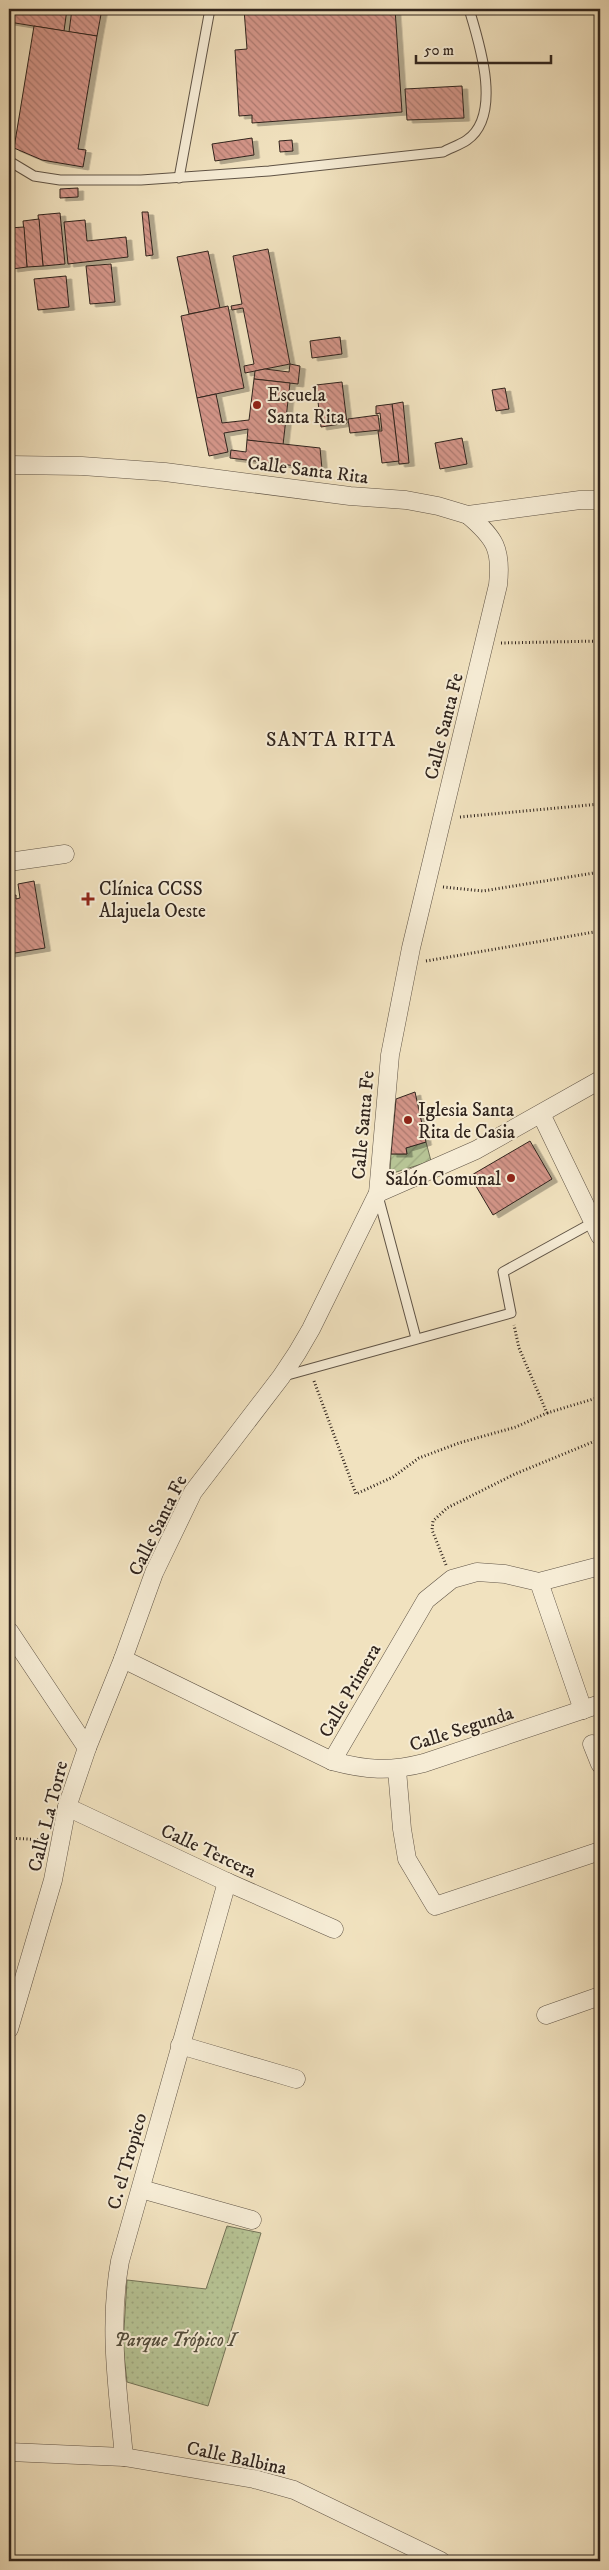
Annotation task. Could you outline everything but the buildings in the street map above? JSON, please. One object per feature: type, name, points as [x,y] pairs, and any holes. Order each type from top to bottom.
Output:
[{"type":"street","name":"Calle Santa Rita","points":[[9,466],[82,466],[165,472],[350,496],[406,500],[438,506],[468,515],[580,500],[600,500]]},
{"type":"street","name":"Calle Santa Fe","points":[[87,1748],[123,1659],[154,1573],[193,1492],[281,1377],[311,1329],[378,1193],[390,1055],[408,964],[498,585],[500,556],[496,544],[485,530],[468,515]]},
{"type":"street","points":[[9,862],[65,854]]},
{"type":"street","points":[[378,1193],[476,1150],[600,1080]]},
{"type":"street","points":[[540,1114],[598,1227]]},
{"type":"street","name":"Calle Primera","points":[[123,1659],[332,1761],[426,1600],[452,1579],[477,1572],[505,1574],[538,1582],[600,1566]]},
{"type":"street","points":[[538,1582],[583,1710]]},
{"type":"street","name":"Calle La Torre","points":[[9,1630],[87,1748],[68,1807],[53,1880],[9,2029]]},
{"type":"street","name":"Calle Segunda","points":[[332,1761],[358,1768],[397,1770],[424,1763],[600,1704]]},
{"type":"street","points":[[592,1744],[600,1764]]},
{"type":"street","points":[[397,1770],[402,1829],[408,1859],[435,1906],[600,1851]]},
{"type":"street","name":"Calle Tercera","points":[[68,1807],[226,1882],[334,1930]]},
{"type":"street","name":"C. el Tropico","points":[[124,2457],[113,2331],[114,2294],[120,2261],[142,2188],[226,1882]]},
{"type":"street","points":[[546,2014],[600,1996]]},
{"type":"street","points":[[180,2045],[296,2079]]},
{"type":"street","points":[[142,2188],[252,2220]]},
{"type":"street","name":"Calle Balbina","points":[[9,2452],[124,2457],[254,2479],[294,2490],[441,2561]]},
{"type":"lane","points":[[179,178],[210,9]]},
{"type":"lane","points":[[9,161],[34,176],[60,180],[141,180],[269,171],[442,152],[468,140],[482,120],[486,91],[484,58],[469,9]]},
{"type":"lane","points":[[378,1193],[416,1338]]},
{"type":"lane","points":[[281,1377],[511,1313],[502,1272],[598,1227]]},
{"type":"path","points":[[485,643],[600,641]]},
{"type":"path","points":[[442,818],[600,804]]},
{"type":"path","points":[[427,885],[483,891],[600,872]]},
{"type":"path","points":[[408,964],[600,932]]},
{"type":"path","points":[[511,1313],[519,1348],[547,1413]]},
{"type":"path","points":[[310,1369],[356,1494],[393,1477],[419,1458],[459,1443],[516,1427],[547,1413],[600,1397]]},
{"type":"path","points":[[452,1579],[437,1546],[432,1530],[433,1521],[447,1508],[515,1474],[600,1439]]},
{"type":"path","points":[[9,1838],[60,1841]]},
{"type":"green space","points":[[426,1142],[431,1161],[390,1174],[391,1154],[407,1154],[406,1148]]},
{"type":"green space","name":"Parque Trópico I","points":[[227,2226],[261,2233],[208,2406],[127,2382],[123,2346],[127,2280],[206,2289]]},
{"type":"place","name":"Escuela Santa Rita","points":[[257,405]]},
{"type":"place","name":"Clínica CCSS Alajuela Oeste","points":[[88,899]]},
{"type":"place","name":"Iglesia Santa Rita de Casia","points":[[408,1120]]},
{"type":"place","name":"Salón Comunal","points":[[511,1178]]},
{"type":"district","name":"SANTA RITA","points":[[331,739]]}]
